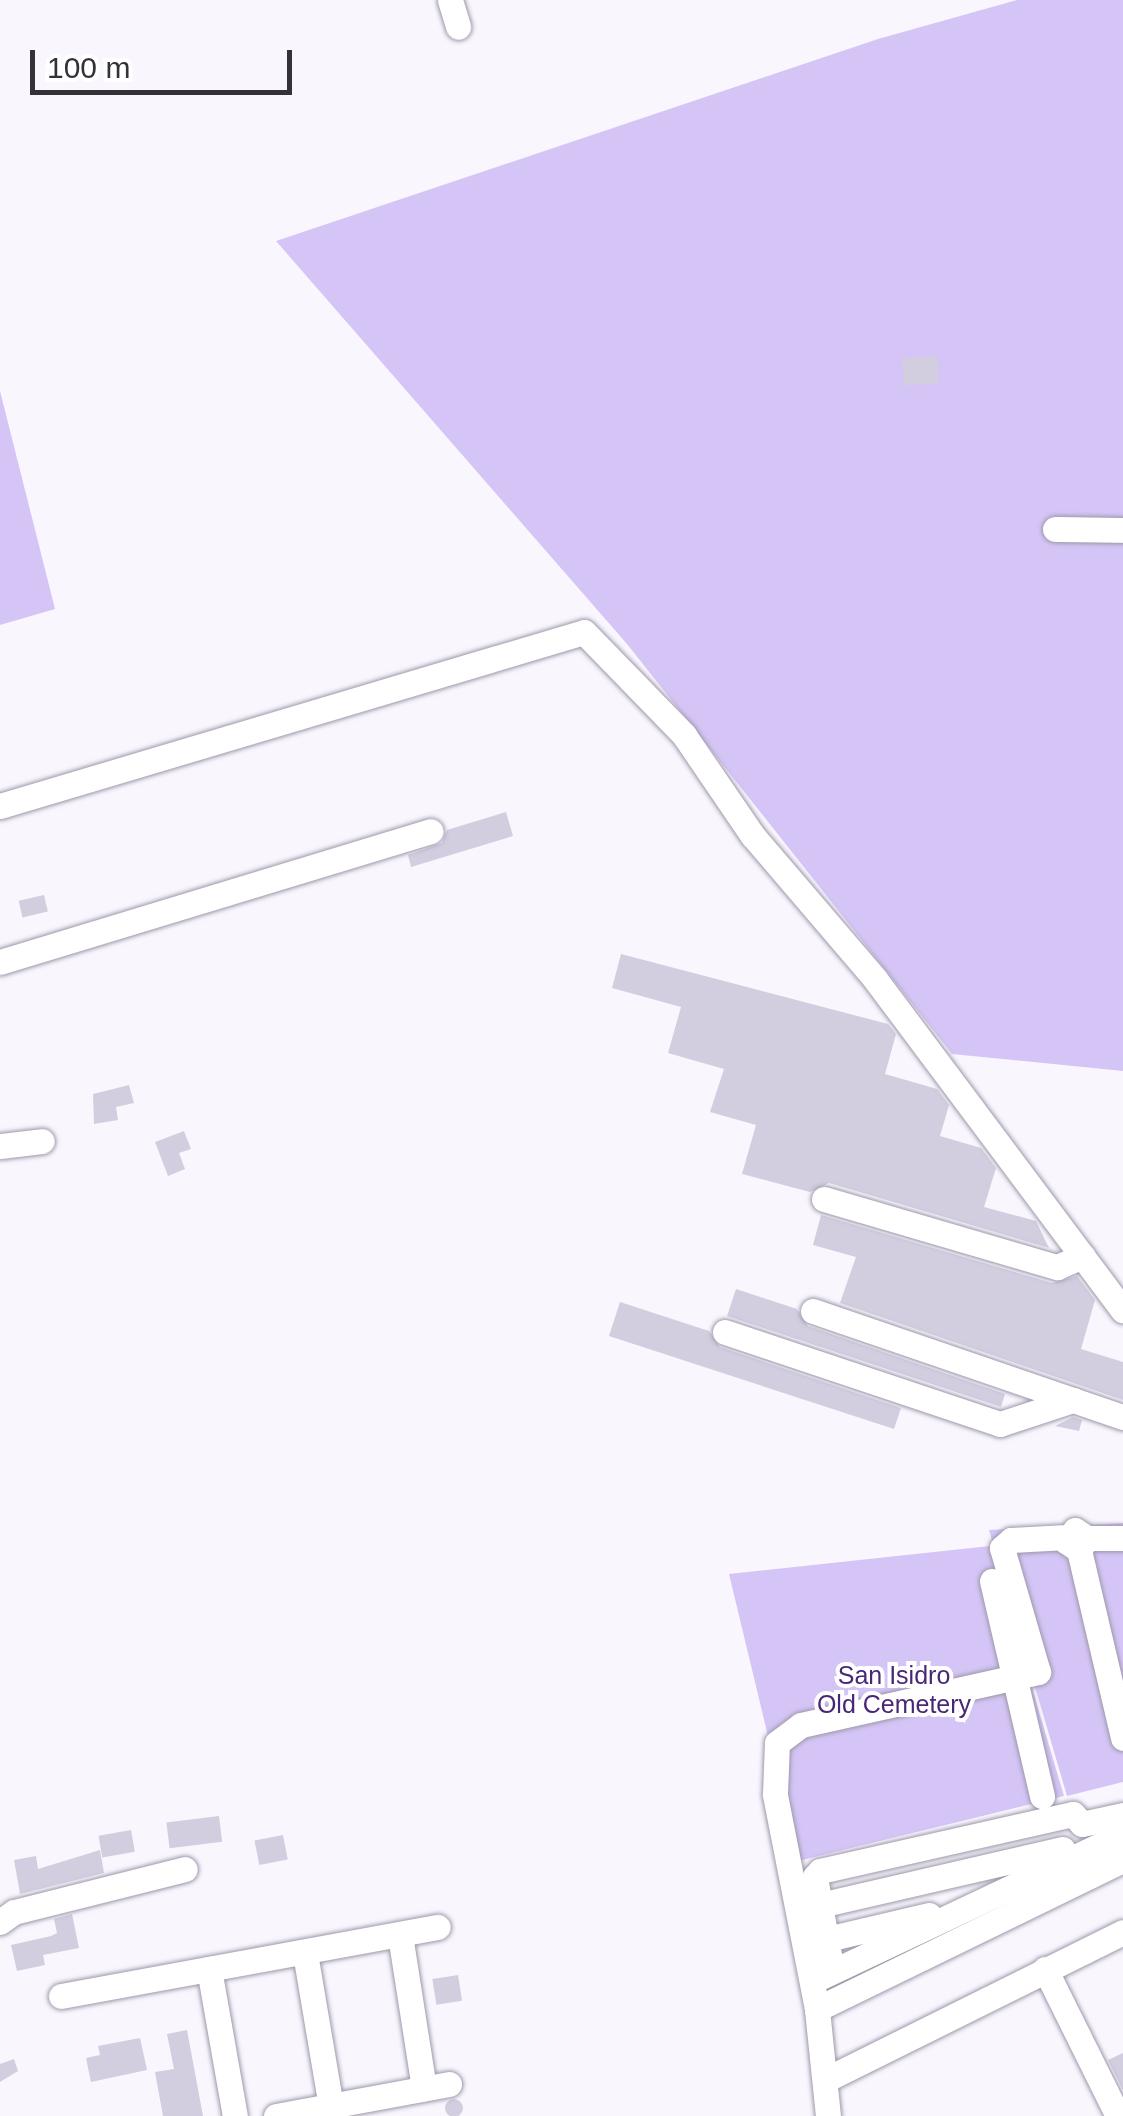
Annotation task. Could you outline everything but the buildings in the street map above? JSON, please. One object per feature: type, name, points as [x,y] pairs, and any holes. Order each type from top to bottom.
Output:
[{"type":"street","points":[[450,0],[458,27]]},
{"type":"street","points":[[1055,529],[1123,530]]},
{"type":"street","points":[[0,806],[584,632],[684,735],[752,836],[822,911],[1123,1311]]},
{"type":"street","points":[[0,962],[431,831]]},
{"type":"street","points":[[0,1146],[42,1141]]},
{"type":"street","points":[[824,1199],[1057,1267],[1083,1256]]},
{"type":"street","points":[[814,1310],[1123,1417]]},
{"type":"street","points":[[725,1332],[1000,1424],[1074,1400]]},
{"type":"street","points":[[822,1977],[772,1760],[777,1743],[802,1726],[1038,1672],[1002,1548],[1011,1540],[1078,1542],[1123,1538]]},
{"type":"street","points":[[1078,1542],[1119,1693],[1123,1738]]},
{"type":"street","points":[[992,1581],[1042,1796]]},
{"type":"street","points":[[828,2116],[827,2078],[816,2009],[826,1939],[820,1871],[1073,1814],[1082,1824],[1122,1836]]},
{"type":"street","points":[[1014,1827],[1036,1875]]},
{"type":"street","points":[[816,2009],[874,1965],[1036,1875],[1122,1836]]},
{"type":"street","points":[[820,1905],[973,1872],[1036,1875],[1122,1836]]},
{"type":"street","points":[[962,1916],[973,1872],[966,1837]]},
{"type":"street","points":[[0,1922],[14,1912],[184,1869]]},
{"type":"street","points":[[826,1939],[962,1916]]},
{"type":"street","points":[[61,1996],[438,1927]]},
{"type":"street","points":[[827,2078],[1123,1932]]},
{"type":"street","points":[[276,2116],[436,2086],[400,1934]]},
{"type":"street","points":[[306,1953],[330,2106]]},
{"type":"street","points":[[822,1977],[874,1965]]},
{"type":"street","points":[[210,1969],[235,2116]]},
{"type":"street","points":[[1045,1969],[1118,2116]]},
{"type":"green space","points":[[1017,0],[1123,0],[1123,1071],[952,1054],[627,644],[276,241],[878,39]]},
{"type":"green space","points":[[0,391],[55,609],[0,625]]},
{"type":"green space","points":[[1123,1523],[1123,1782],[1067,1796],[989,1530]]},
{"type":"green space","name":"San Isidro Old Cemetery","points":[[990,1546],[1064,1796],[798,1861],[729,1574]]}]
